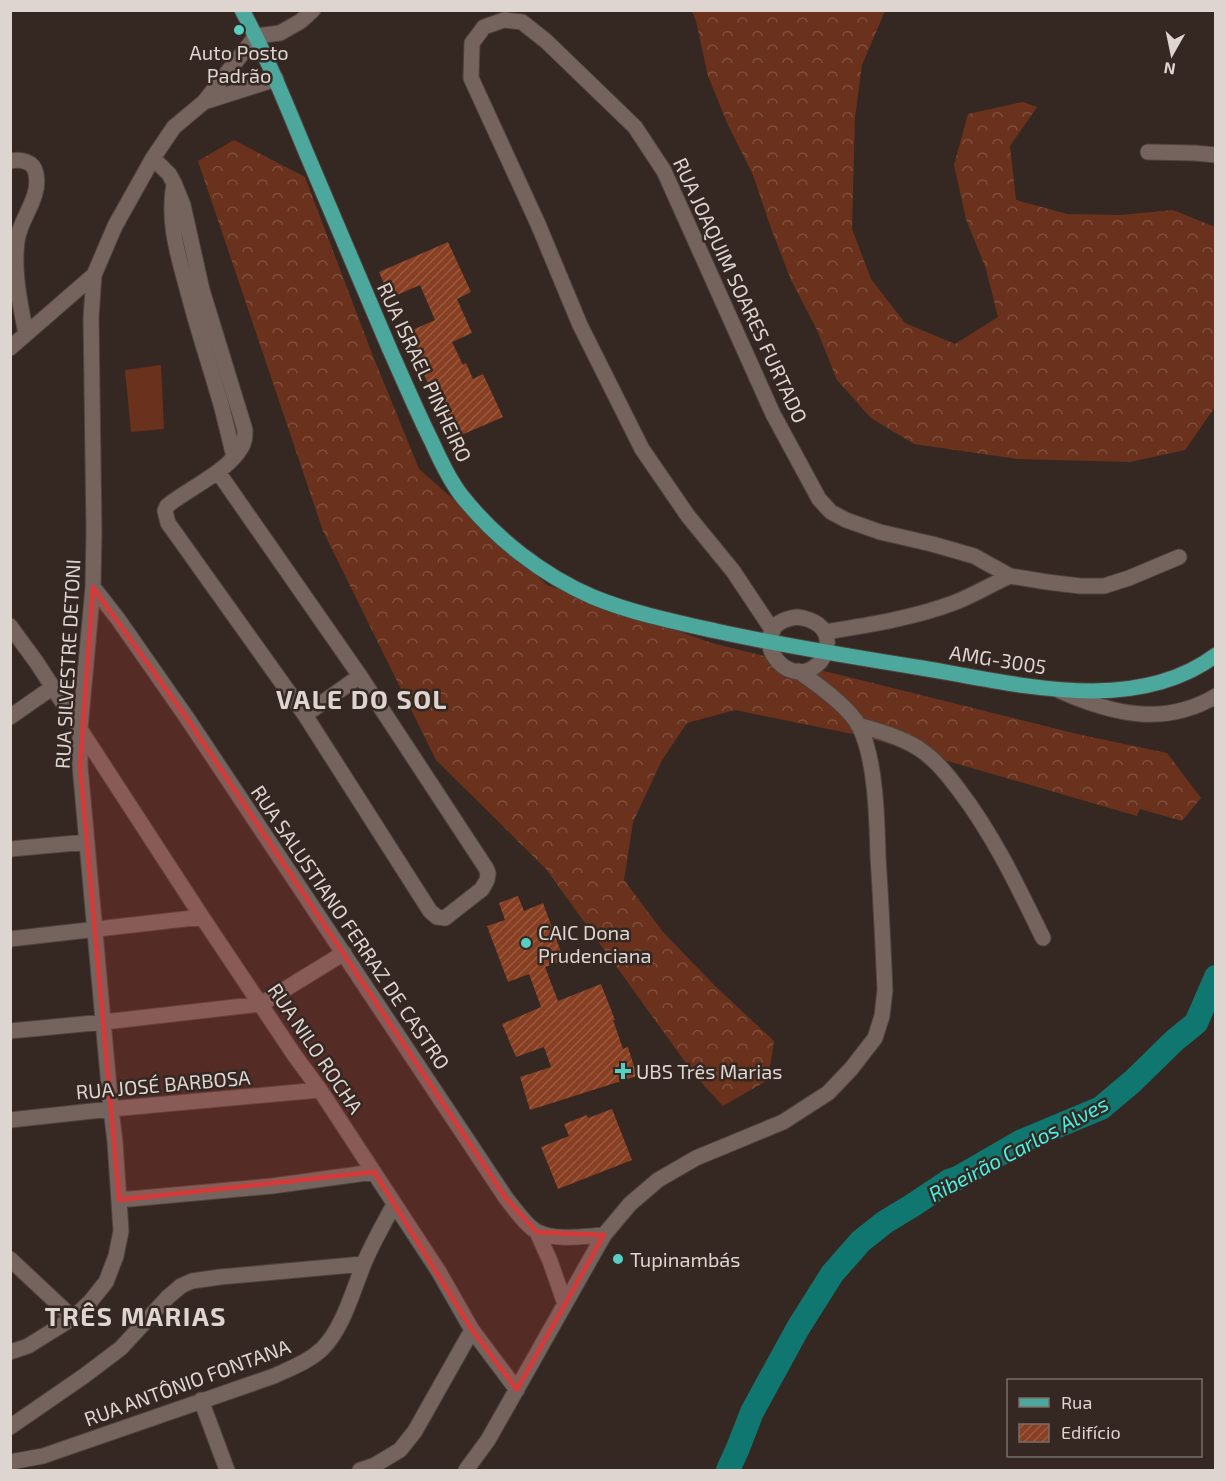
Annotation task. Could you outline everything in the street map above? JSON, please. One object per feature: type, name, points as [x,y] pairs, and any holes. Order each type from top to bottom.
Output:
[{"type":"main road","name":"RUA ISRAEL PINHEIRO","points":[[242,10],[276,79],[420,419],[459,492],[484,522],[541,569],[594,597],[669,621],[771,637]]},
{"type":"main road","name":"AMG-3005","points":[[771,637],[826,652],[1060,691],[1121,690],[1151,686],[1187,672],[1215,656]]},
{"type":"street","points":[[256,36],[280,33],[301,21],[313,10]]},
{"type":"street","name":"RUA JOAQUIM SOARES FURTADO","points":[[771,637],[733,572],[688,516],[642,450],[580,325],[538,224],[471,78],[472,43],[484,27],[504,20],[522,22],[546,41],[635,127],[664,171],[773,414],[819,499],[831,512],[880,532],[974,556],[1010,576],[1080,586],[1104,586],[1179,557]]},
{"type":"street","name":"RUA SILVESTRE DETONI","points":[[10,1352],[28,1346],[73,1318],[90,1302],[106,1282],[116,1256],[121,1232],[80,766],[80,729],[93,587],[91,318],[94,275],[115,226],[153,158],[174,127],[204,102],[256,36]]},
{"type":"street","name":"RUA SILVESTRE DETONI","points":[[204,102],[276,79]]},
{"type":"street","points":[[1148,152],[1215,155]]},
{"type":"street","points":[[153,158],[169,174],[183,205],[202,290],[245,430],[242,447],[234,457],[218,472],[167,506],[165,511],[168,524],[305,715],[430,911],[437,917],[445,918],[482,889],[488,873],[483,863],[360,676],[218,472]]},
{"type":"street","points":[[10,161],[29,162],[36,173],[35,194],[17,238],[16,274],[26,334]]},
{"type":"street","points":[[10,348],[94,275]]},
{"type":"street","points":[[825,632],[873,624],[957,602],[1010,576]]},
{"type":"street","name":"RUA SALUSTIANO FERRAZ DE CASTRO","points":[[93,587],[187,718],[506,1198],[518,1214],[537,1232]]},
{"type":"street","points":[[806,618],[814,621],[825,632],[826,652],[816,666],[808,670],[789,670],[774,658],[771,637],[776,625],[783,620],[806,618]]},
{"type":"street","name":"RUA NILO ROCHA","points":[[10,626],[53,687],[202,917],[374,1172],[439,1272],[472,1330],[517,1390]]},
{"type":"street","points":[[466,1470],[489,1440],[604,1235],[630,1204],[658,1180],[696,1158],[783,1122],[828,1093],[851,1069],[874,1038],[882,1016],[885,990],[876,813],[867,747],[858,725],[842,707],[798,671]]},
{"type":"street","points":[[305,715],[360,676]]},
{"type":"street","points":[[10,717],[53,687]]},
{"type":"street","points":[[1060,691],[1088,703],[1116,711],[1155,715],[1175,713],[1215,696]]},
{"type":"street","points":[[858,725],[900,738],[918,748],[934,760],[951,779],[974,810],[1003,858],[1043,938]]},
{"type":"street","points":[[10,849],[87,842]]},
{"type":"street","points":[[10,939],[202,917]]},
{"type":"street","points":[[10,1031],[261,1004],[344,953]]},
{"type":"street","name":"RUA JOSÉ BARBOSA","points":[[10,1120],[320,1090]]},
{"type":"street","points":[[119,1200],[272,1186],[374,1172]]},
{"type":"street","name":"RUA ANTÔNIO FONTANA","points":[[10,1462],[40,1463],[201,1400],[274,1376],[304,1362],[322,1349],[334,1335],[354,1291],[363,1264],[394,1204]]},
{"type":"street","points":[[537,1232],[570,1237],[604,1235]]},
{"type":"street","points":[[537,1232],[565,1304]]},
{"type":"street","points":[[10,1259],[73,1318]]},
{"type":"street","points":[[10,1427],[121,1348],[181,1286],[192,1281],[220,1276],[363,1264]]},
{"type":"street","points":[[360,1470],[375,1465],[400,1450],[415,1431],[472,1330]]},
{"type":"street","points":[[201,1400],[227,1470]]},
{"type":"highlighted area","points":[[93,587],[187,718],[506,1198],[537,1232],[604,1235],[517,1390],[472,1330],[374,1172],[119,1200],[80,766]]},
{"type":"green space","points":[[692,11],[885,11],[862,65],[855,117],[852,229],[871,279],[905,323],[955,344],[998,317],[986,269],[966,219],[954,165],[968,114],[1023,102],[1037,107],[1010,146],[1016,200],[1067,214],[1120,215],[1173,210],[1215,227],[1215,407],[1185,450],[1130,462],[1018,459],[914,444],[871,418],[837,380],[817,330],[791,280],[753,175],[728,125],[708,76]]},
{"type":"green space","points":[[234,140],[305,177],[419,469],[547,585],[712,643],[1077,734],[1167,753],[1201,798],[1182,821],[1140,809],[1137,816],[858,735],[735,710],[687,723],[662,760],[633,822],[624,880],[663,932],[715,986],[774,1041],[768,1080],[723,1106],[696,1077],[546,869],[436,760],[323,531],[198,161]]},
{"type":"green space","points":[[161,365],[164,429],[131,432],[125,370]]},
{"type":"building","points":[[448,242],[471,292],[457,299],[472,333],[452,342],[463,365],[466,363],[473,379],[483,374],[503,417],[452,439],[406,333],[435,320],[420,285],[390,298],[379,272]]},
{"type":"building","points":[[518,896],[524,911],[543,903],[564,960],[545,967],[558,1001],[601,984],[623,1049],[628,1047],[637,1076],[530,1110],[520,1077],[551,1067],[544,1047],[516,1057],[502,1024],[541,1007],[529,974],[508,982],[487,926],[505,920],[499,903]]},
{"type":"building","points":[[612,1109],[632,1160],[558,1189],[541,1147],[569,1136],[564,1124]]},
{"type":"waterway","name":"Ribeirão Carlos Alves","points":[[728,1470],[752,1412],[798,1328],[832,1274],[861,1241],[885,1222],[949,1181],[1022,1141],[1101,1108],[1196,1023],[1216,977]]},
{"type":"place","name":"Auto Posto Padrão","points":[[239,30]]},
{"type":"place","name":"CAIC Dona Prudenciana","points":[[526,943]]},
{"type":"place","name":"UBS Três Marias","points":[[623,1071]]},
{"type":"place","name":"Tupinambás","points":[[618,1259]]},
{"type":"district","name":"VALE DO SOL","points":[[362,698]]},
{"type":"district","name":"TRÊS MARIAS","points":[[136,1315]]}]
